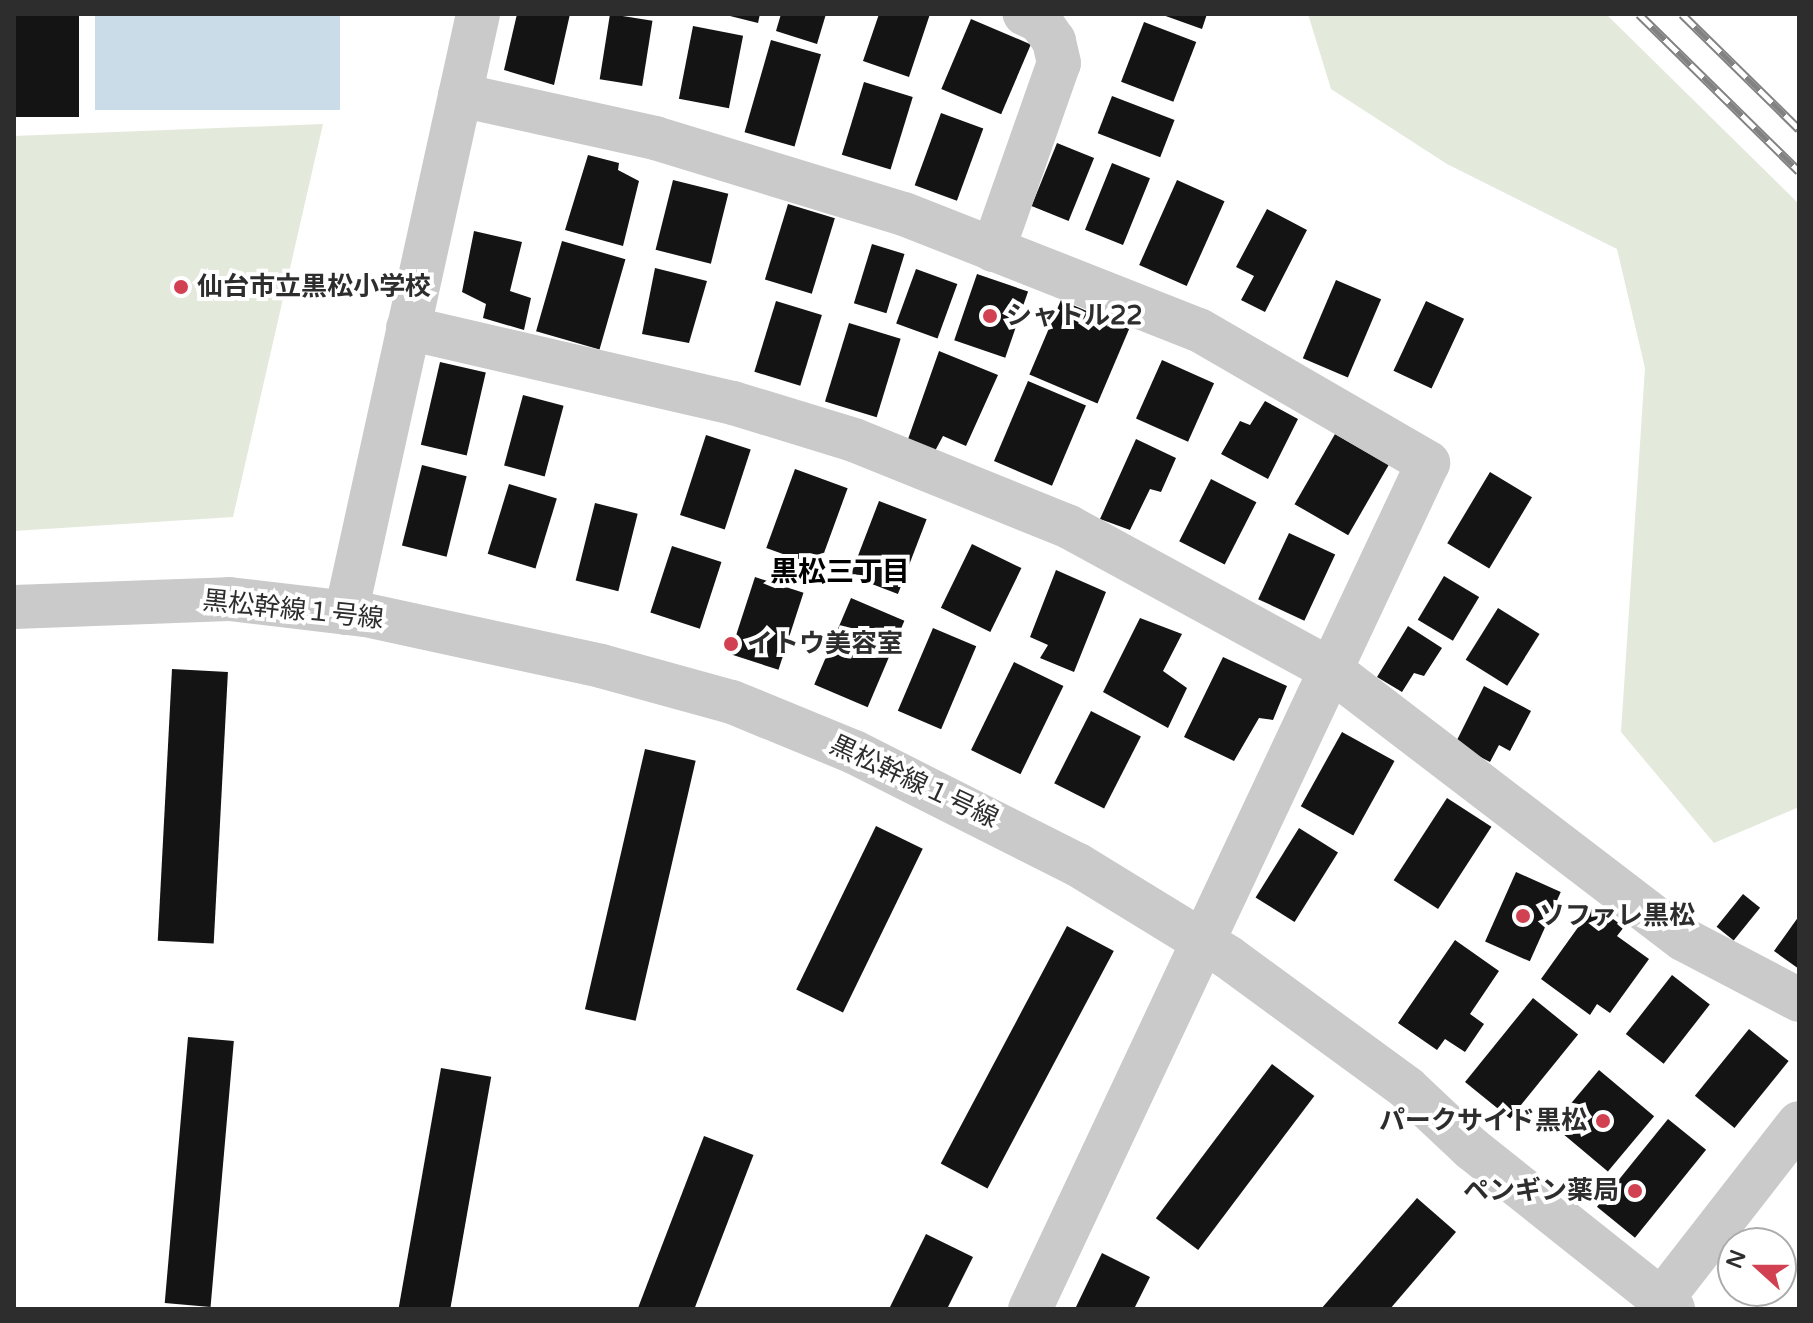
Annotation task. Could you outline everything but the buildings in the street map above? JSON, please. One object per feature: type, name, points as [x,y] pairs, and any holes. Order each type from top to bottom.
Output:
[{"type":"street","points":[[346,613],[478,14]]},
{"type":"street","points":[[993,250],[1059,63],[1047,31],[1025,14]]},
{"type":"street","points":[[460,95],[655,138],[904,214],[1199,330],[1428,463],[1030,1309]]},
{"type":"street","points":[[408,328],[733,403],[854,440],[1069,527],[1172,579],[1331,670],[1683,939],[1799,1000]]},
{"type":"street","name":"黒松幹線１号線","points":[[14,607],[229,599],[346,613],[487,638],[732,702],[965,804],[1202,941],[1407,1088],[1472,1149],[1668,1304]]},
{"type":"street","points":[[1668,1304],[1799,1123]]},
{"type":"shaded area","points":[[1308,14],[1606,14],[1799,204],[1799,807],[1714,843],[1621,732],[1645,368],[1617,249],[1447,164],[1331,89]]},
{"type":"shaded area","points":[[323,124],[233,517],[14,531],[14,136]]},
{"type":"water","points":[[95,14],[340,14],[340,110],[95,110]]},
{"type":"railway","points":[[1639,14],[1799,171]]},
{"type":"railway","points":[[1682,14],[1799,129]]},
{"type":"place","name":"仙台市立黒松小学校","points":[[181,287]]},
{"type":"place","name":"シャトル22","points":[[990,316]]},
{"type":"place","name":"イトウ美容室","points":[[731,644]]},
{"type":"place","name":"ソファレ黒松","points":[[1523,916]]},
{"type":"place","name":"パークサイド黒松","points":[[1603,1121]]},
{"type":"place","name":"ペンギン薬局","points":[[1635,1191]]},
{"type":"district","name":"黒松三丁目","points":[[840,572]]}]
